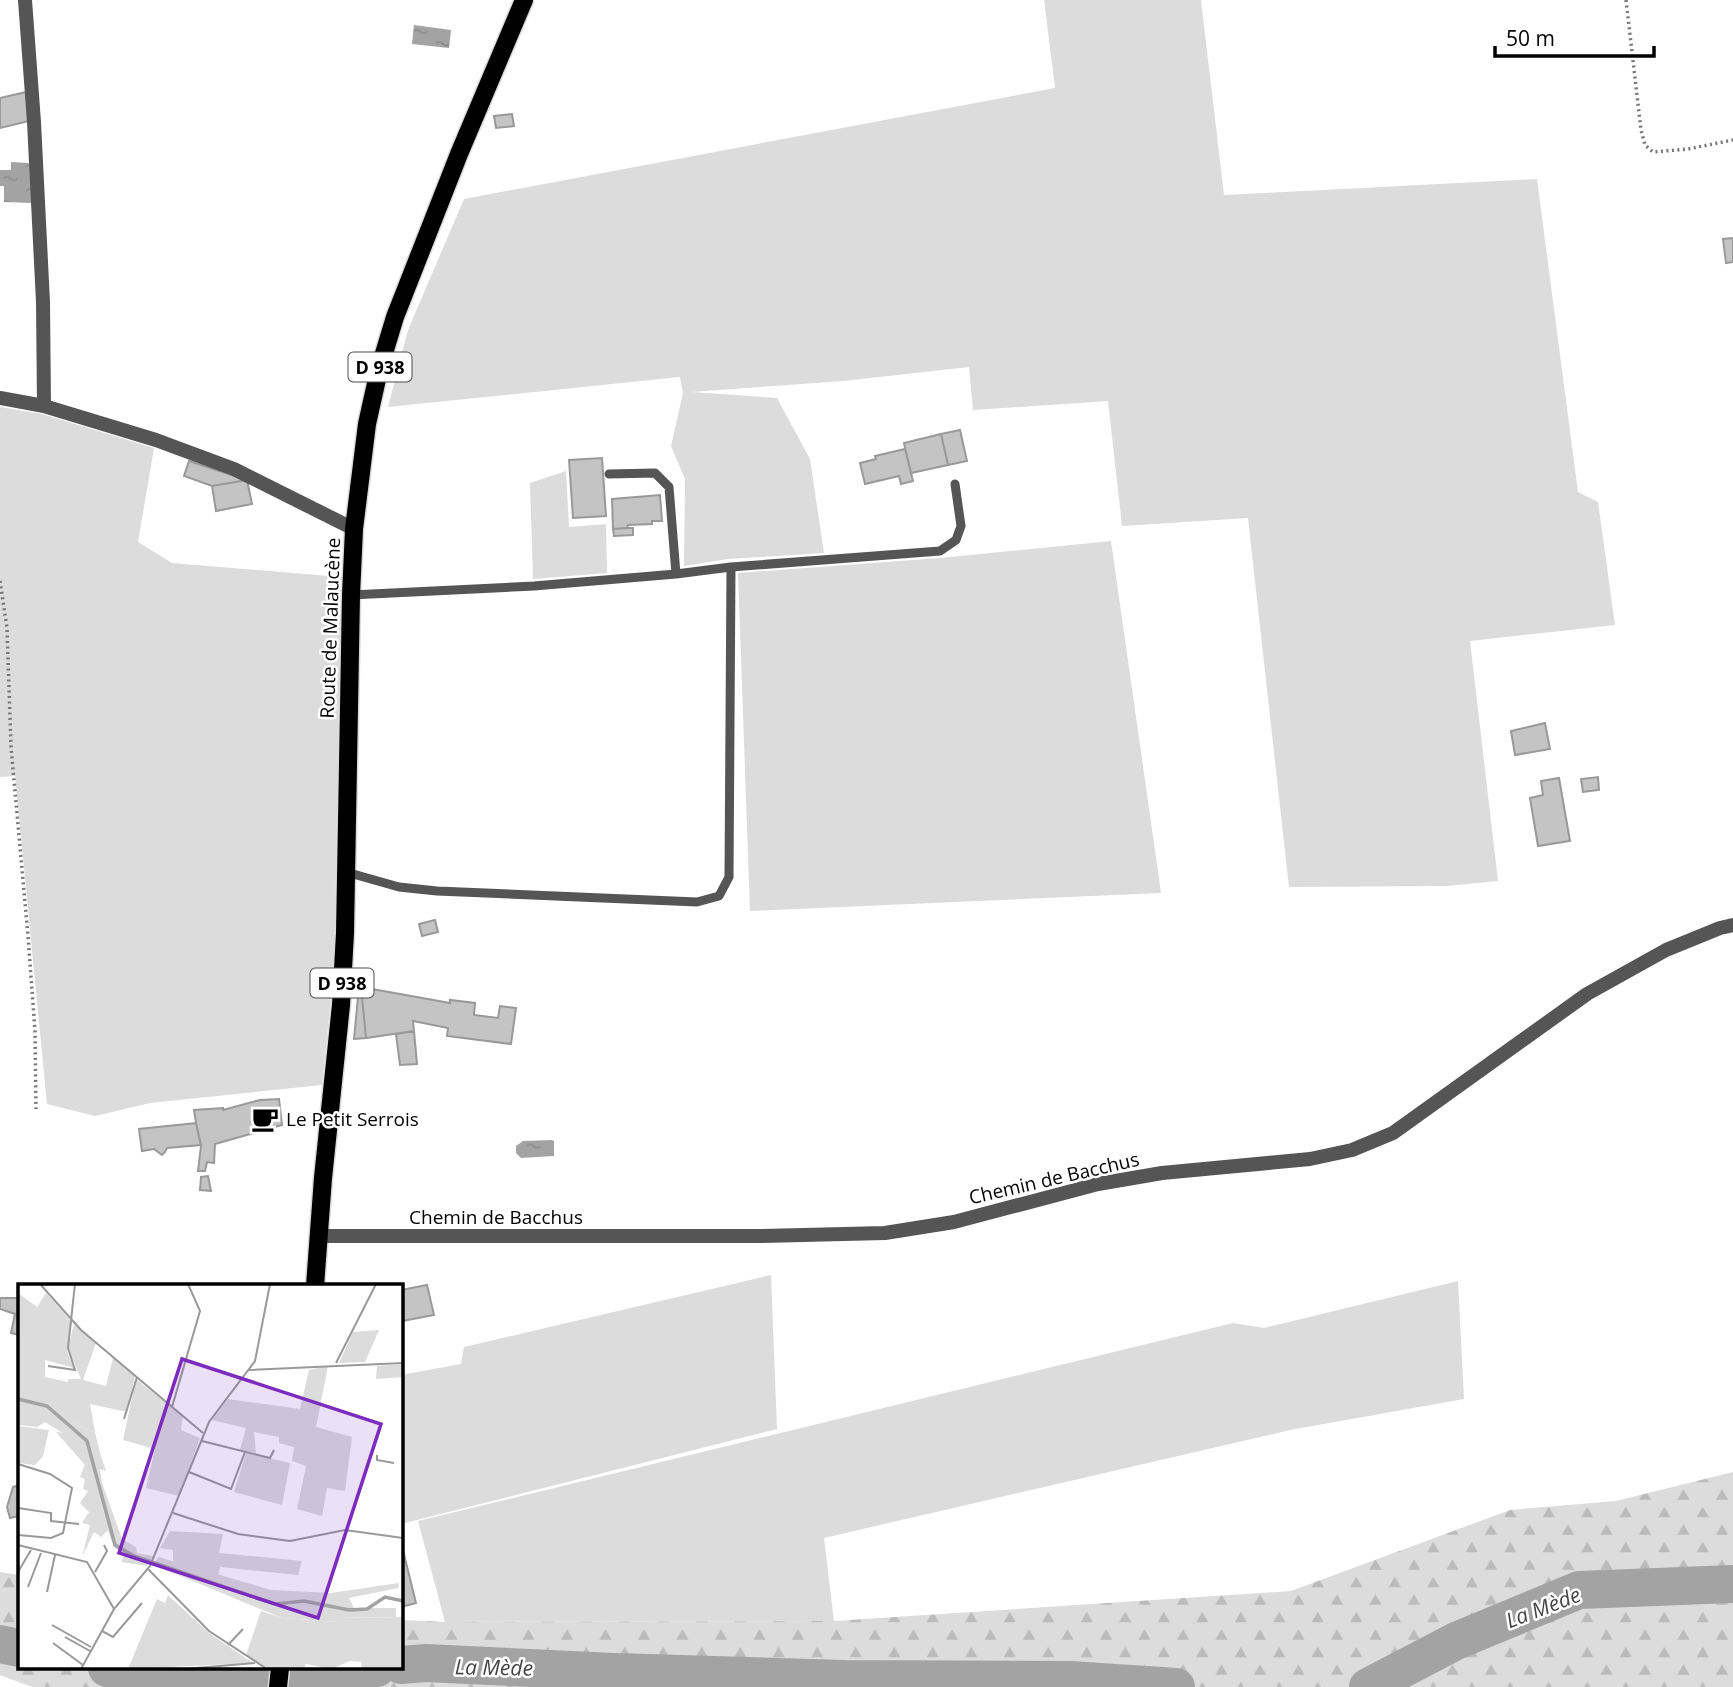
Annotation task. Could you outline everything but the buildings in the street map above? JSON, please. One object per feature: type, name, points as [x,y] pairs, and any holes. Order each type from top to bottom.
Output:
[{"type":"main road","name":"Route de Malaucène","points":[[315,1284],[341,1005],[351,595],[354,528],[367,424],[395,317],[459,154],[524,0]]},
{"type":"street","points":[[25,0],[43,302],[44,406]]},
{"type":"street","points":[[0,398],[44,406],[156,440],[234,469],[354,528]]},
{"type":"street","name":"Chemin de Bacchus","points":[[320,1236],[760,1236],[885,1233],[954,1222],[1097,1184],[1162,1173],[1310,1159],[1352,1150],[1393,1133],[1587,994],[1666,950],[1733,925]]},
{"type":"lane","points":[[609,474],[655,473],[669,487],[676,574]]},
{"type":"lane","points":[[351,595],[534,586],[940,551],[956,540],[961,526],[956,484]]},
{"type":"lane","points":[[346,872],[399,887],[437,891],[697,902],[719,896],[729,877],[731,567]]},
{"type":"path","points":[[1626,0],[1645,145],[1653,152],[1688,149],[1733,140]]},
{"type":"path","points":[[0,581],[7,628],[11,747],[28,936],[36,1109]]},
{"type":"green space","points":[[1044,0],[1201,0],[1224,195],[1537,179],[1578,492],[1598,502],[1615,625],[1470,641],[1498,881],[1446,886],[1289,887],[1248,518],[1122,526],[1108,401],[973,410],[969,367],[843,381],[691,392],[777,398],[810,459],[824,553],[728,559],[684,566],[685,479],[671,446],[683,393],[680,377],[388,407],[408,330],[464,199],[1055,88]]},
{"type":"green space","points":[[0,407],[42,414],[154,448],[138,542],[172,563],[342,577],[334,969],[322,1085],[150,1103],[95,1116],[47,1104],[15,776],[0,777]]},
{"type":"green space","points":[[566,471],[569,527],[606,524],[607,573],[533,579],[530,483]]},
{"type":"green space","points":[[1111,541],[1161,893],[750,911],[738,573],[940,558]]},
{"type":"green space","points":[[771,1275],[777,1429],[402,1524],[402,1375],[461,1364],[464,1347]]},
{"type":"green space","points":[[1458,1281],[1464,1399],[1290,1430],[824,1538],[834,1621],[445,1622],[418,1521],[1233,1323],[1264,1328]]},
{"type":"green space","points":[[1733,1472],[1733,1687],[308,1687],[309,1670],[402,1670],[402,1620],[834,1621],[1291,1591],[1510,1510],[1616,1501]]},
{"type":"green space","points":[[0,1572],[18,1575],[18,1670],[262,1670],[258,1687],[32,1687],[0,1675]]},
{"type":"water","points":[[414,25],[451,30],[449,48],[412,44]]},
{"type":"water","points":[[11,162],[28,163],[32,168],[32,203],[4,202],[0,170],[11,170]]},
{"type":"water","points":[[552,1140],[554,1156],[521,1158],[516,1153],[516,1146],[523,1141]]},
{"type":"waterway","name":"La Mède","points":[[1368,1687],[1456,1641],[1579,1590],[1733,1584]]},
{"type":"waterway","name":"La Mède","points":[[0,1644],[18,1648]]},
{"type":"waterway","name":"La Mède","points":[[402,1665],[426,1663],[845,1679],[1070,1680],[1176,1687]]},
{"type":"waterway","name":"La Mède","points":[[117,1670],[253,1684],[362,1670]]},
{"type":"place","name":"Le Petit Serrois","points":[[265,1119]]}]
